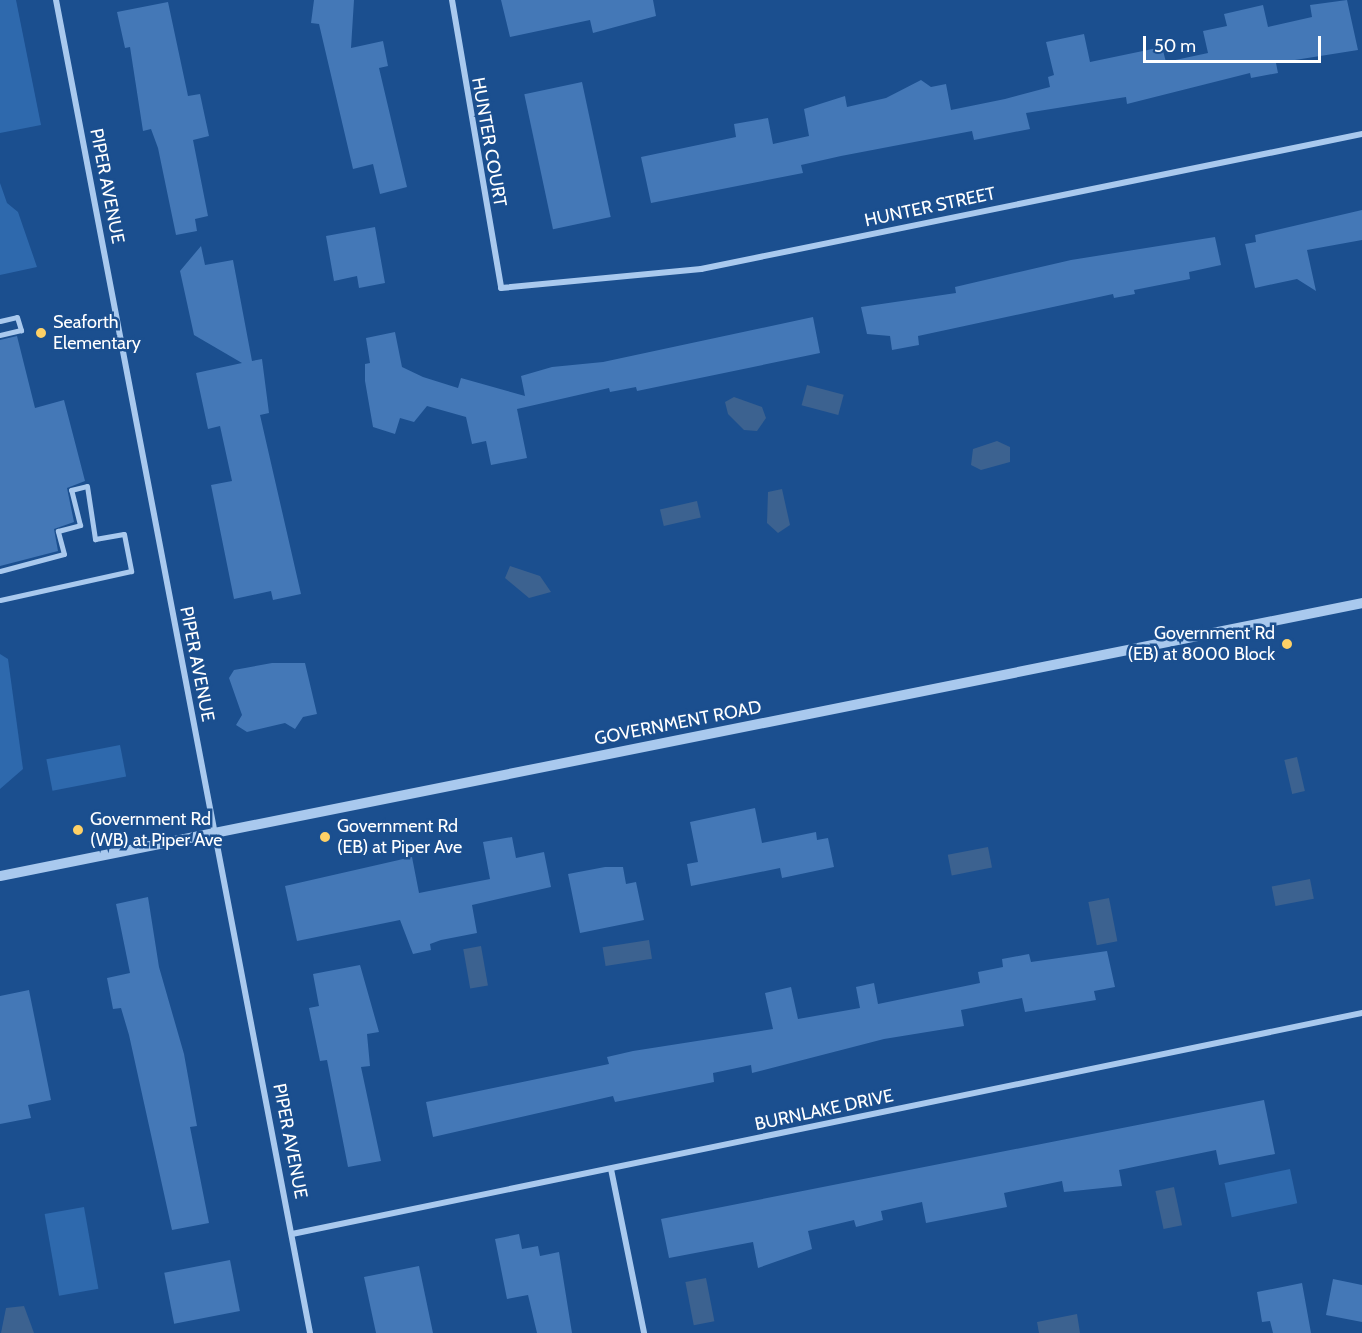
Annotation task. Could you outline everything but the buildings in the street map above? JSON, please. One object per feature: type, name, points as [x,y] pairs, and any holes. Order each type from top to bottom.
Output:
[{"type":"street","name":"PIPER AVENUE","points":[[56,0],[310,1333]]},
{"type":"street","name":"HUNTER COURT","points":[[452,0],[501,288]]},
{"type":"street","name":"HUNTER STREET","points":[[501,288],[701,269],[1362,134]]},
{"type":"street","points":[[0,321],[17,317],[21,330],[0,335]]},
{"type":"street","points":[[0,571],[64,554],[58,531],[80,525],[70,490],[87,486],[95,539],[124,534],[131,571],[0,600]]},
{"type":"street","name":"GOVERNMENT ROAD","points":[[0,876],[1362,603]]},
{"type":"street","name":"BURNLAKE DRIVE","points":[[292,1234],[1362,1013]]},
{"type":"street","points":[[611,1169],[644,1333]]},
{"type":"shaded area","points":[[0,0],[16,0],[41,125],[0,133]]},
{"type":"shaded area","points":[[0,183],[7,203],[18,212],[37,267],[0,275]]},
{"type":"shaded area","points":[[807,385],[844,395],[838,415],[802,405]]},
{"type":"shaded area","points":[[734,397],[762,407],[766,418],[757,431],[744,430],[728,414],[725,402]]},
{"type":"shaded area","points":[[997,441],[1010,447],[1010,462],[981,470],[971,465],[973,449]]},
{"type":"shaded area","points":[[782,489],[790,525],[778,533],[767,523],[768,492]]},
{"type":"shaded area","points":[[697,501],[701,518],[664,526],[660,510]]},
{"type":"shaded area","points":[[510,566],[540,576],[551,592],[529,598],[505,578]]},
{"type":"shaded area","points":[[0,654],[8,659],[23,769],[0,789]]},
{"type":"shaded area","points":[[120,745],[126,776],[52,791],[46,759]]},
{"type":"shaded area","points":[[1297,757],[1305,791],[1292,794],[1284,760]]},
{"type":"shaded area","points":[[988,847],[992,868],[952,875],[948,855]]},
{"type":"shaded area","points":[[1310,879],[1314,899],[1276,906],[1272,886]]},
{"type":"shaded area","points":[[1109,898],[1117,941],[1097,945],[1088,902]]},
{"type":"shaded area","points":[[649,940],[652,959],[606,966],[603,947]]},
{"type":"shaded area","points":[[481,946],[488,985],[470,989],[463,949]]},
{"type":"shaded area","points":[[1290,1169],[1297,1203],[1232,1217],[1224,1183]]},
{"type":"shaded area","points":[[1174,1187],[1182,1225],[1164,1229],[1155,1191]]},
{"type":"shaded area","points":[[84,1207],[98,1289],[59,1296],[45,1214]]},
{"type":"shaded area","points":[[706,1278],[714,1321],[694,1325],[685,1282]]},
{"type":"shaded area","points":[[24,1306],[34,1333],[1,1333],[6,1308]]},
{"type":"shaded area","points":[[1077,1314],[1080,1333],[1039,1333],[1037,1322]]},
{"type":"place","name":"Seaforth Elementary","points":[[41,333]]},
{"type":"place","name":"Government Rd (EB) at 8000 Block","points":[[1287,644]]},
{"type":"place","name":"Government Rd (WB) at Piper Ave","points":[[78,830]]},
{"type":"place","name":"Government Rd (EB) at Piper Ave","points":[[325,837]]}]
